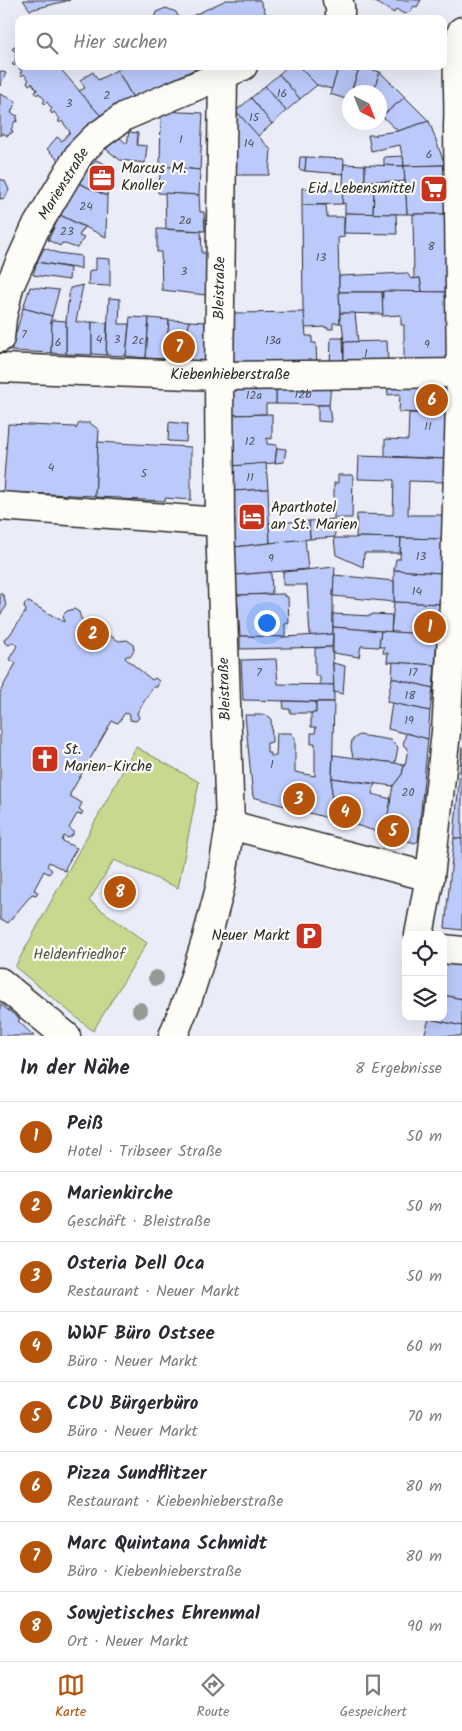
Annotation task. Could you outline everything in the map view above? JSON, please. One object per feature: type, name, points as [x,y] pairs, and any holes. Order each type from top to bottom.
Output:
[{"type":"street","points":[[337,0],[340,6],[340,15]]},
{"type":"street","points":[[420,931],[454,732],[454,603],[461,373],[456,46]]},
{"type":"street","name":"Marienstraße","points":[[0,338],[2,318],[9,287],[36,229],[80,153],[96,137],[125,116],[233,71]]},
{"type":"street","name":"Bleistraße","points":[[230,826],[220,522],[219,376],[233,71]]},
{"type":"street","name":"Kiebenhieberstraße","points":[[0,368],[219,376],[461,373]]},
{"type":"street","points":[[0,506],[220,522]]},
{"type":"street","points":[[173,1036],[188,998],[206,941],[220,888],[230,826],[430,877]]},
{"type":"street","points":[[447,949],[462,951]]},
{"type":"street","points":[[0,982],[66,1036]]},
{"type":"green space","name":"Heldenfriedhof","points":[[136,747],[199,782],[178,888],[114,860],[89,901],[147,943],[93,1031],[15,967]]},
{"type":"building","points":[[23,0],[70,0],[30,10]]},
{"type":"building","points":[[226,0],[260,0],[266,15],[194,15]]},
{"type":"building","points":[[372,0],[421,0],[417,7],[414,6],[410,12],[404,14],[396,9],[394,13]]},
{"type":"building","points":[[166,8],[176,12],[178,15],[155,15],[156,12]]},
{"type":"building","points":[[20,70],[61,70],[101,116],[59,161],[47,149],[57,137],[62,141],[70,132],[62,121],[60,123],[58,121],[60,119],[54,112],[52,114],[50,111],[52,109],[47,102],[45,104],[43,102],[45,100],[39,93],[37,95],[35,92],[37,90],[32,83],[29,85],[27,82],[29,80],[24,74],[22,76],[20,73],[22,72]]},
{"type":"building","points":[[117,70],[193,70],[133,98]]},
{"type":"building","points":[[117,70],[133,98],[101,116],[79,91],[85,88],[80,80],[93,72],[98,80]]},
{"type":"building","points":[[284,70],[302,70],[317,85],[300,99],[279,74]]},
{"type":"building","points":[[302,70],[338,70],[332,89],[317,85]]},
{"type":"building","points":[[338,70],[359,70],[353,85],[342,85],[342,98],[330,94]]},
{"type":"building","points":[[359,70],[380,72],[375,85],[353,85]]},
{"type":"building","points":[[0,71],[6,73],[0,86]]},
{"type":"building","points":[[380,72],[405,97],[387,112],[387,85],[375,85]]},
{"type":"building","points":[[279,74],[300,99],[286,111],[265,86]]},
{"type":"building","points":[[265,86],[286,111],[272,124],[251,98]]},
{"type":"building","points":[[0,94],[16,101],[11,113],[18,116],[16,118],[18,119],[11,130],[13,131],[12,133],[8,136],[2,133],[0,136]]},
{"type":"building","points":[[405,97],[429,121],[398,131],[387,121],[387,112]]},
{"type":"building","points":[[251,98],[272,124],[258,136],[236,111]]},
{"type":"building","points":[[161,111],[203,113],[200,170],[160,166]]},
{"type":"building","points":[[236,111],[271,150],[269,175],[231,175]]},
{"type":"building","points":[[429,121],[445,165],[404,166],[400,145],[371,151],[368,135],[398,131]]},
{"type":"building","points":[[129,132],[138,133],[137,145],[147,146],[145,163],[120,160],[106,149],[119,137],[127,144]]},
{"type":"building","points":[[403,156],[404,166],[384,165],[384,157]]},
{"type":"building","points":[[300,157],[306,157],[305,171],[299,169]]},
{"type":"building","points":[[306,157],[344,159],[343,174],[305,171]]},
{"type":"building","points":[[96,160],[116,169],[109,181],[107,196],[76,182]]},
{"type":"building","points":[[344,164],[365,165],[365,181],[369,181],[369,191],[374,191],[373,214],[345,213],[345,203],[342,204]]},
{"type":"building","points":[[365,165],[404,166],[405,180],[402,182],[365,181]]},
{"type":"building","points":[[445,165],[447,214],[407,214],[404,166]]},
{"type":"building","points":[[161,166],[200,170],[199,195],[158,193]]},
{"type":"building","points":[[0,179],[5,181],[9,190],[5,198],[0,199]]},
{"type":"building","points":[[405,180],[407,214],[373,214],[374,191],[369,191],[369,181],[402,182]]},
{"type":"building","points":[[76,182],[107,196],[106,237],[60,215]]},
{"type":"building","points":[[302,188],[343,191],[342,204],[302,205]]},
{"type":"building","points":[[165,193],[199,195],[200,212],[204,212],[205,231],[166,229]]},
{"type":"building","points":[[302,205],[326,205],[327,217],[344,217],[344,237],[338,238],[340,323],[333,323],[333,329],[327,329],[327,327],[305,328],[303,312]]},
{"type":"building","points":[[345,213],[396,214],[397,234],[344,233]]},
{"type":"building","points":[[413,214],[447,214],[449,292],[422,292],[420,278],[414,279]]},
{"type":"building","points":[[60,215],[84,227],[79,236],[84,238],[77,248],[62,243],[60,246],[48,240]]},
{"type":"building","points":[[157,229],[201,231],[202,253],[206,253],[206,295],[162,290],[161,252],[157,252]]},
{"type":"building","points":[[44,248],[58,253],[81,256],[81,269],[37,262]]},
{"type":"building","points":[[96,258],[110,259],[110,286],[88,285],[89,272],[96,270]]},
{"type":"building","points":[[37,262],[70,268],[69,280],[33,275]]},
{"type":"building","points":[[407,273],[411,279],[420,278],[422,292],[339,292],[339,276]]},
{"type":"building","points":[[83,285],[76,322],[92,322],[92,355],[66,354],[66,321],[70,288]]},
{"type":"building","points":[[30,287],[59,290],[52,316],[23,308]]},
{"type":"building","points":[[383,291],[449,292],[450,364],[404,363],[404,325],[401,325],[401,315],[382,316]]},
{"type":"building","points":[[339,292],[382,292],[383,314],[340,313]]},
{"type":"building","points":[[109,298],[120,299],[119,324],[129,324],[126,356],[106,355]]},
{"type":"building","points":[[23,308],[52,316],[50,322],[52,323],[51,353],[11,351]]},
{"type":"building","points":[[304,312],[306,336],[312,336],[312,343],[316,343],[317,365],[232,365],[231,313]]},
{"type":"building","points":[[340,313],[355,313],[358,342],[344,342]]},
{"type":"building","points":[[130,317],[149,318],[146,358],[126,356]]},
{"type":"building","points":[[149,318],[169,320],[166,359],[146,358]]},
{"type":"building","points":[[52,320],[66,321],[66,354],[51,353]]},
{"type":"building","points":[[169,320],[189,321],[186,360],[166,359]]},
{"type":"building","points":[[189,321],[207,322],[208,362],[186,360]]},
{"type":"building","points":[[92,322],[107,323],[106,355],[92,354]]},
{"type":"building","points":[[331,338],[343,338],[344,364],[330,364]]},
{"type":"building","points":[[387,341],[388,364],[344,364],[344,342]]},
{"type":"building","points":[[387,384],[449,384],[447,414],[399,412],[400,394],[388,395]]},
{"type":"building","points":[[276,385],[331,385],[329,405],[276,404]]},
{"type":"building","points":[[276,385],[276,404],[266,404],[266,414],[232,415],[231,386]]},
{"type":"building","points":[[318,405],[329,405],[331,422],[318,421]]},
{"type":"building","points":[[409,413],[447,414],[446,459],[385,456],[385,439],[408,440]]},
{"type":"building","points":[[272,414],[272,439],[267,438],[267,444],[277,445],[275,463],[232,466],[232,415]]},
{"type":"building","points":[[169,422],[187,424],[186,442],[168,441]]},
{"type":"building","points":[[79,423],[90,423],[99,430],[95,496],[3,492],[8,424],[75,427],[76,429]]},
{"type":"building","points":[[98,442],[191,447],[191,500],[165,498],[165,501],[95,497]]},
{"type":"building","points":[[277,448],[286,449],[284,462],[275,463]]},
{"type":"building","points":[[359,456],[446,459],[445,482],[409,481],[408,515],[445,515],[444,539],[356,537],[357,514],[393,515],[394,480],[358,479]]},
{"type":"building","points":[[266,463],[268,489],[233,491],[232,466]]},
{"type":"building","points":[[338,475],[353,475],[352,518],[334,518],[334,483],[338,483]]},
{"type":"building","points":[[268,489],[270,543],[234,547],[233,491]]},
{"type":"building","points":[[334,519],[335,537],[310,539],[309,521]]},
{"type":"building","points":[[309,521],[310,539],[270,543],[269,523]]},
{"type":"building","points":[[334,538],[401,538],[400,553],[364,553],[363,567],[336,555]]},
{"type":"building","points":[[401,538],[444,539],[441,573],[394,570],[396,559],[400,559]]},
{"type":"building","points":[[305,539],[308,569],[236,575],[234,547]]},
{"type":"building","points":[[335,567],[333,634],[310,636],[307,585],[283,585],[283,572]]},
{"type":"building","points":[[394,570],[441,573],[440,604],[394,602]]},
{"type":"building","points":[[271,572],[272,594],[237,595],[236,575]]},
{"type":"building","points":[[334,575],[394,581],[394,602],[333,596]]},
{"type":"building","points":[[0,593],[4,596],[6,607],[0,615]]},
{"type":"building","points":[[284,594],[284,596],[288,597],[289,623],[285,624],[285,637],[240,636],[237,595]]},
{"type":"building","name":"St. Marien-Kirche","points":[[29,602],[64,622],[63,615],[67,611],[74,609],[79,612],[81,619],[119,641],[127,640],[133,644],[134,650],[130,656],[125,658],[152,680],[155,678],[159,681],[157,687],[153,687],[137,713],[139,718],[136,721],[130,720],[130,715],[125,713],[118,723],[112,721],[70,794],[70,796],[82,803],[79,809],[83,812],[81,815],[77,814],[69,828],[73,831],[73,835],[68,838],[64,836],[62,841],[77,848],[65,868],[66,870],[63,871],[49,862],[47,866],[52,870],[49,874],[44,871],[34,890],[38,892],[36,895],[32,894],[8,923],[0,920],[0,692],[16,663],[9,659],[17,646],[13,642],[9,645],[4,640],[9,636],[26,611],[25,603]]},
{"type":"building","points":[[394,602],[440,604],[437,635],[391,632]]},
{"type":"building","points":[[333,614],[392,615],[391,632],[333,627]]},
{"type":"building","points":[[333,627],[381,631],[379,647],[361,646],[359,657],[333,653]]},
{"type":"building","points":[[381,631],[437,635],[435,665],[387,662],[388,653],[383,653],[384,647],[379,647]]},
{"type":"building","points":[[333,634],[332,647],[240,649],[240,636],[285,637]]},
{"type":"building","points":[[332,647],[334,685],[320,685],[320,676],[315,676],[315,648]]},
{"type":"building","points":[[276,659],[278,684],[334,685],[334,702],[243,700],[241,660]]},
{"type":"building","points":[[393,662],[435,665],[433,688],[392,678]]},
{"type":"building","points":[[333,663],[345,666],[343,694],[334,692]]},
{"type":"building","points":[[392,678],[433,688],[430,711],[387,702]]},
{"type":"building","points":[[283,701],[316,702],[316,713],[290,713],[290,709],[284,709]]},
{"type":"building","points":[[316,702],[334,702],[331,819],[253,797],[245,715],[266,715],[271,718],[272,742],[267,743],[267,753],[271,753],[271,756],[276,756],[277,733],[291,733],[295,738],[295,772],[315,776],[315,743],[311,744],[311,733],[315,733],[316,727],[311,727],[311,713],[316,713]]},
{"type":"building","points":[[392,703],[430,711],[428,739],[388,729]]},
{"type":"building","points":[[406,733],[428,739],[418,841],[415,843],[384,834],[393,786],[402,774],[405,765],[408,749],[403,745]]},
{"type":"building","points":[[359,735],[391,740],[398,747],[395,763],[353,758],[352,740]]},
{"type":"building","points":[[462,747],[462,839],[454,838]]},
{"type":"building","points":[[333,755],[404,765],[402,774],[393,786],[332,778]]},
{"type":"building","points":[[332,778],[375,784],[372,794],[391,799],[384,834],[331,819]]},
{"type":"building","points":[[454,838],[462,839],[462,930],[445,928]]},
{"type":"building","points":[[447,957],[462,959],[462,999],[447,996]]},
{"type":"building","points":[[447,996],[462,999],[462,1026],[438,1021],[447,1021]]},
{"type":"building","points":[[0,1004],[20,1019],[18,1021],[34,1036],[0,1036]]},
{"type":"building","points":[[428,1021],[462,1026],[462,1036],[424,1036]]},
{"type":"place","name":"Marcus M. Knoller","points":[[102,178]]},
{"type":"place","name":"Eid Lebensmittel","points":[[434,189]]},
{"type":"place","name":"Marc Quintana Schmidt","points":[[179,347]]},
{"type":"place","name":"Pizza Sundflitzer","points":[[432,400]]},
{"type":"place","name":"Aparthotel an St. Marien","points":[[252,517]]},
{"type":"place","name":"Peiß","points":[[430,627]]},
{"type":"place","name":"Marienkirche","points":[[93,634]]},
{"type":"place","name":"St. Marien-Kirche","points":[[45,759]]},
{"type":"place","name":"Osteria Dell Oca","points":[[299,799]]},
{"type":"place","name":"WWF Büro Ostsee","points":[[345,812]]},
{"type":"place","name":"CDU Bürgerbüro","points":[[393,831]]},
{"type":"place","name":"Sowjetisches Ehrenmal","points":[[120,892]]},
{"type":"place","name":"Neuer Markt","points":[[309,936]]}]
